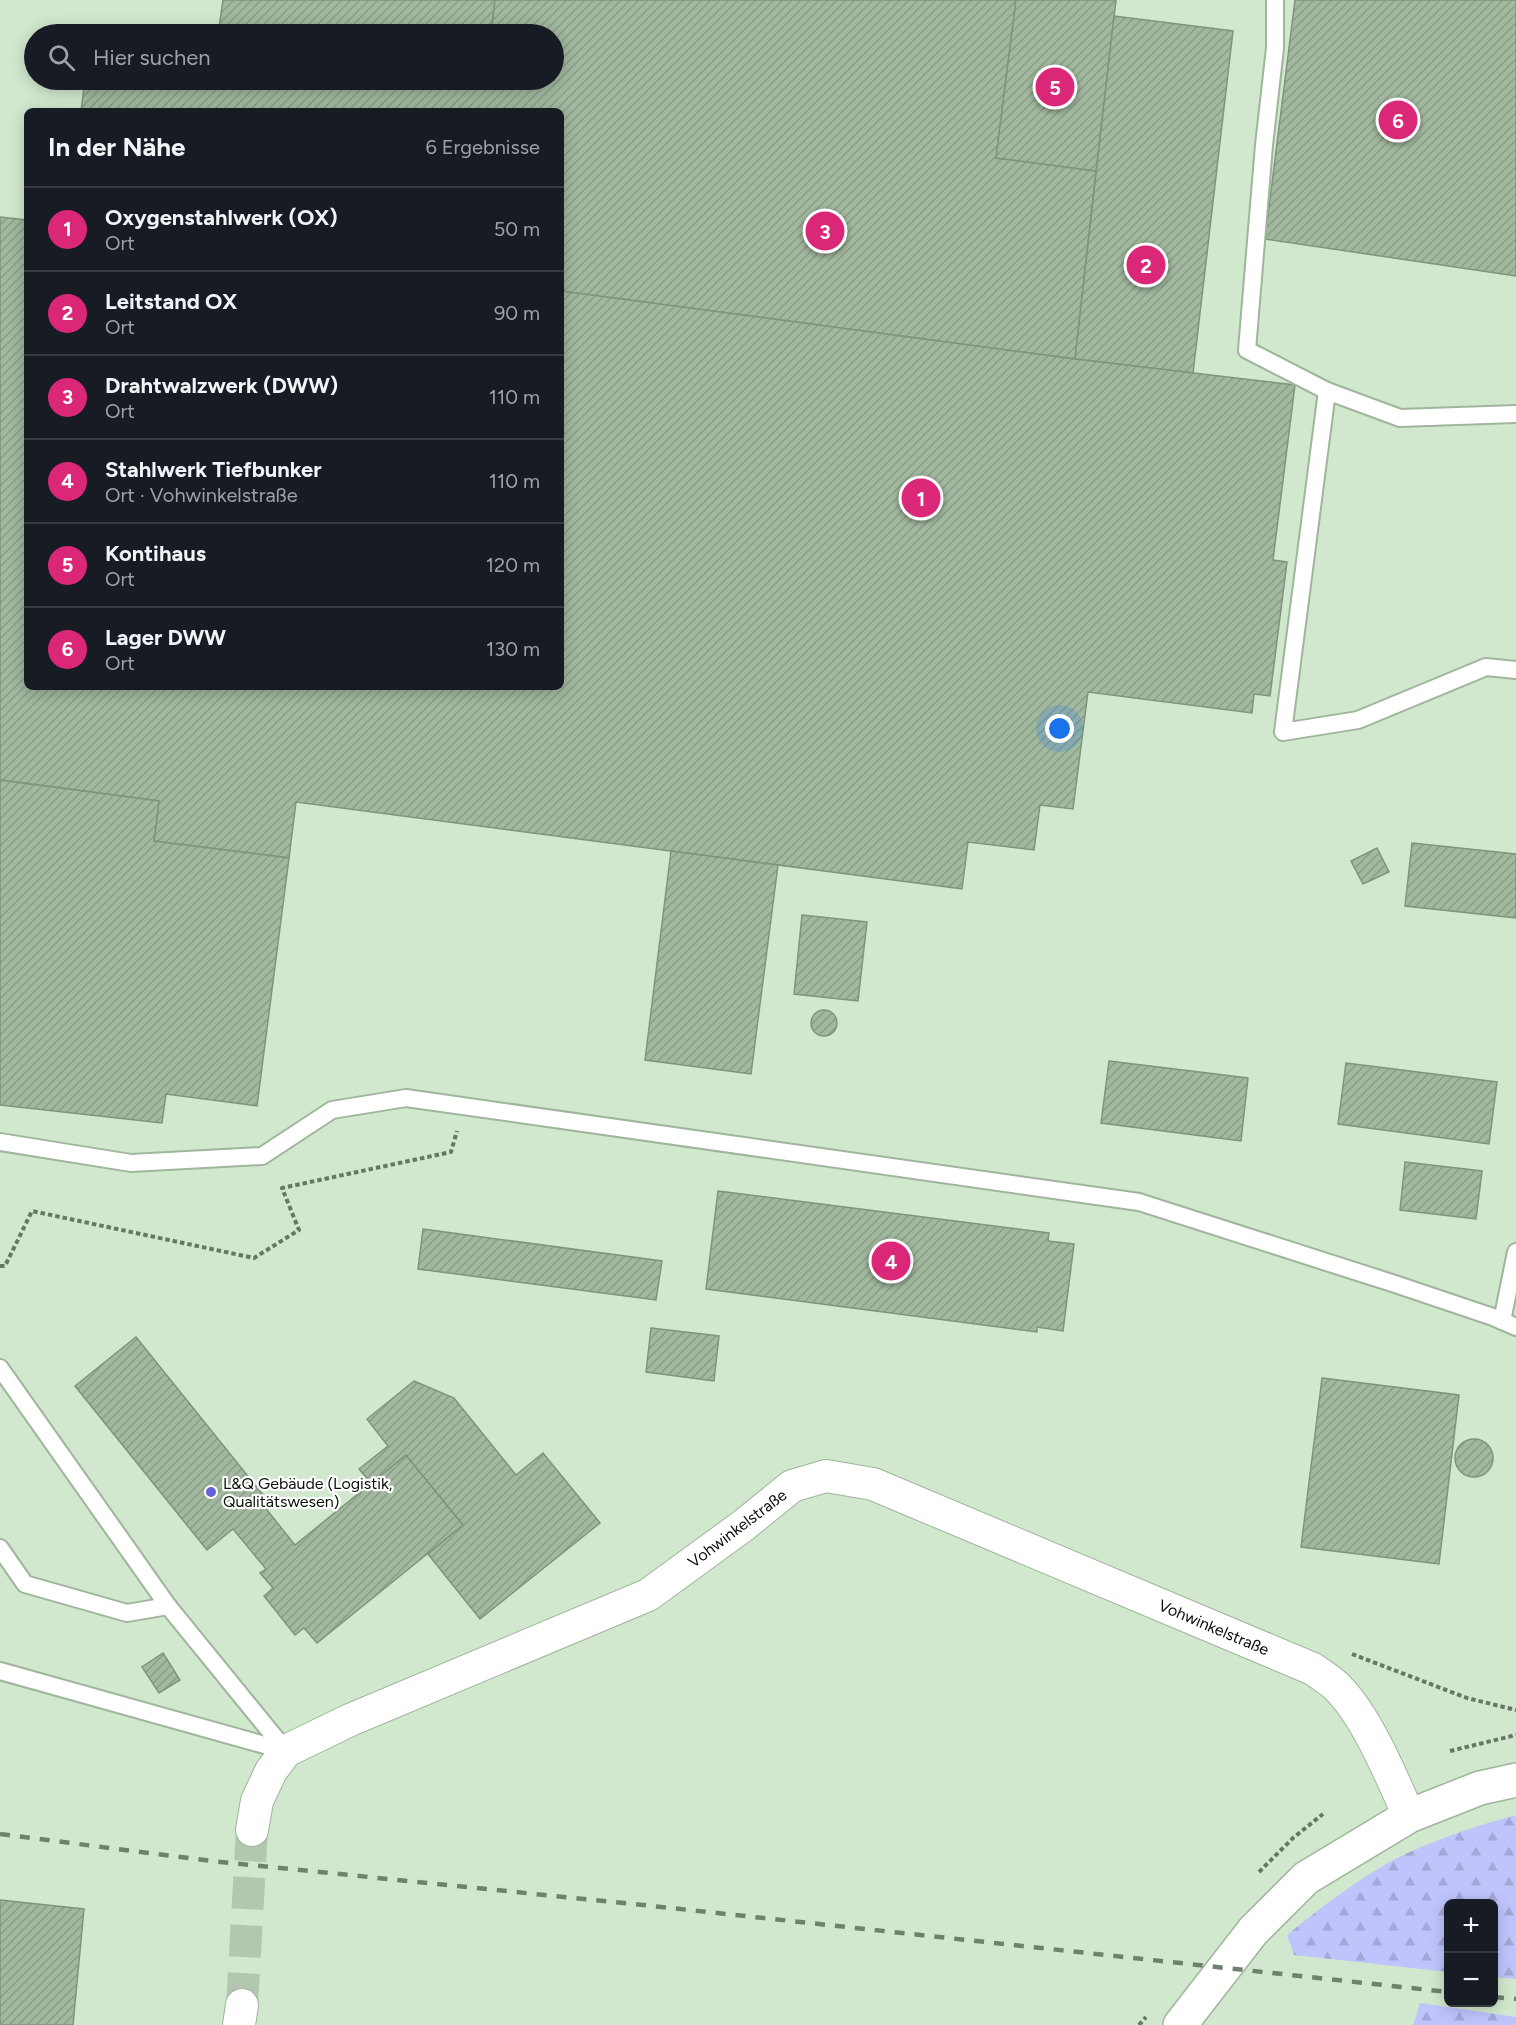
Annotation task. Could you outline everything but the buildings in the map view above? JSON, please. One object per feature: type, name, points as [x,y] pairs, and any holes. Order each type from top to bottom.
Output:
[{"type":"main road","points":[[1180,2025],[1253,1931],[1306,1878],[1409,1816],[1480,1788],[1516,1780]]},
{"type":"street","name":"Vohwinkelstraße","points":[[252,1830],[257,1801],[271,1771],[286,1751],[350,1720],[648,1595],[744,1525],[792,1486],[826,1476],[873,1484],[1313,1669],[1338,1688],[1359,1716],[1391,1774],[1409,1816]]},
{"type":"lane","points":[[1275,0],[1275,48],[1246,350],[1327,391],[1400,418],[1516,414]]},
{"type":"lane","points":[[1327,391],[1283,732],[1358,720],[1486,667],[1516,670]]},
{"type":"lane","points":[[0,1142],[131,1164],[262,1156],[332,1110],[406,1098],[1139,1202],[1395,1284],[1509,1324],[1516,1252]]},
{"type":"lane","points":[[0,1368],[168,1606],[286,1751]]},
{"type":"lane","points":[[0,1548],[25,1584],[127,1612],[168,1606]]},
{"type":"lane","points":[[0,1671],[286,1751]]},
{"type":"path","points":[[0,1266],[5,1266],[32,1211],[254,1258],[299,1230],[282,1188],[451,1152],[464,1106]]},
{"type":"path","points":[[1450,1751],[1516,1735]]},
{"type":"green space","points":[[1516,1815],[1516,1979],[1498,1977],[1498,1899],[1444,1899],[1444,1972],[1294,1955],[1287,1935],[1336,1897],[1374,1871],[1402,1856],[1467,1830]]},
{"type":"green space","points":[[1420,2003],[1516,2017],[1516,2025],[1413,2025]]},
{"type":"tunnel","points":[[242,2005],[252,1830]]},
{"type":"railway","points":[[0,1834],[212,1861],[1444,1992]]},
{"type":"railway","points":[[1498,1997],[1516,1999]]},
{"type":"place","name":"Kontihaus","points":[[1055,87]]},
{"type":"place","name":"Lager DWW","points":[[1398,120]]},
{"type":"place","name":"Drahtwalzwerk (DWW)","points":[[825,231]]},
{"type":"place","name":"Leitstand OX","points":[[1146,265]]},
{"type":"place","name":"Oxygenstahlwerk (OX)","points":[[921,498]]},
{"type":"place","name":"Stahlwerk Tiefbunker","points":[[891,1261]]},
{"type":"place","name":"L&Q Gebäude (Logistik, Qualitätswesen)","points":[[211,1492]]}]
